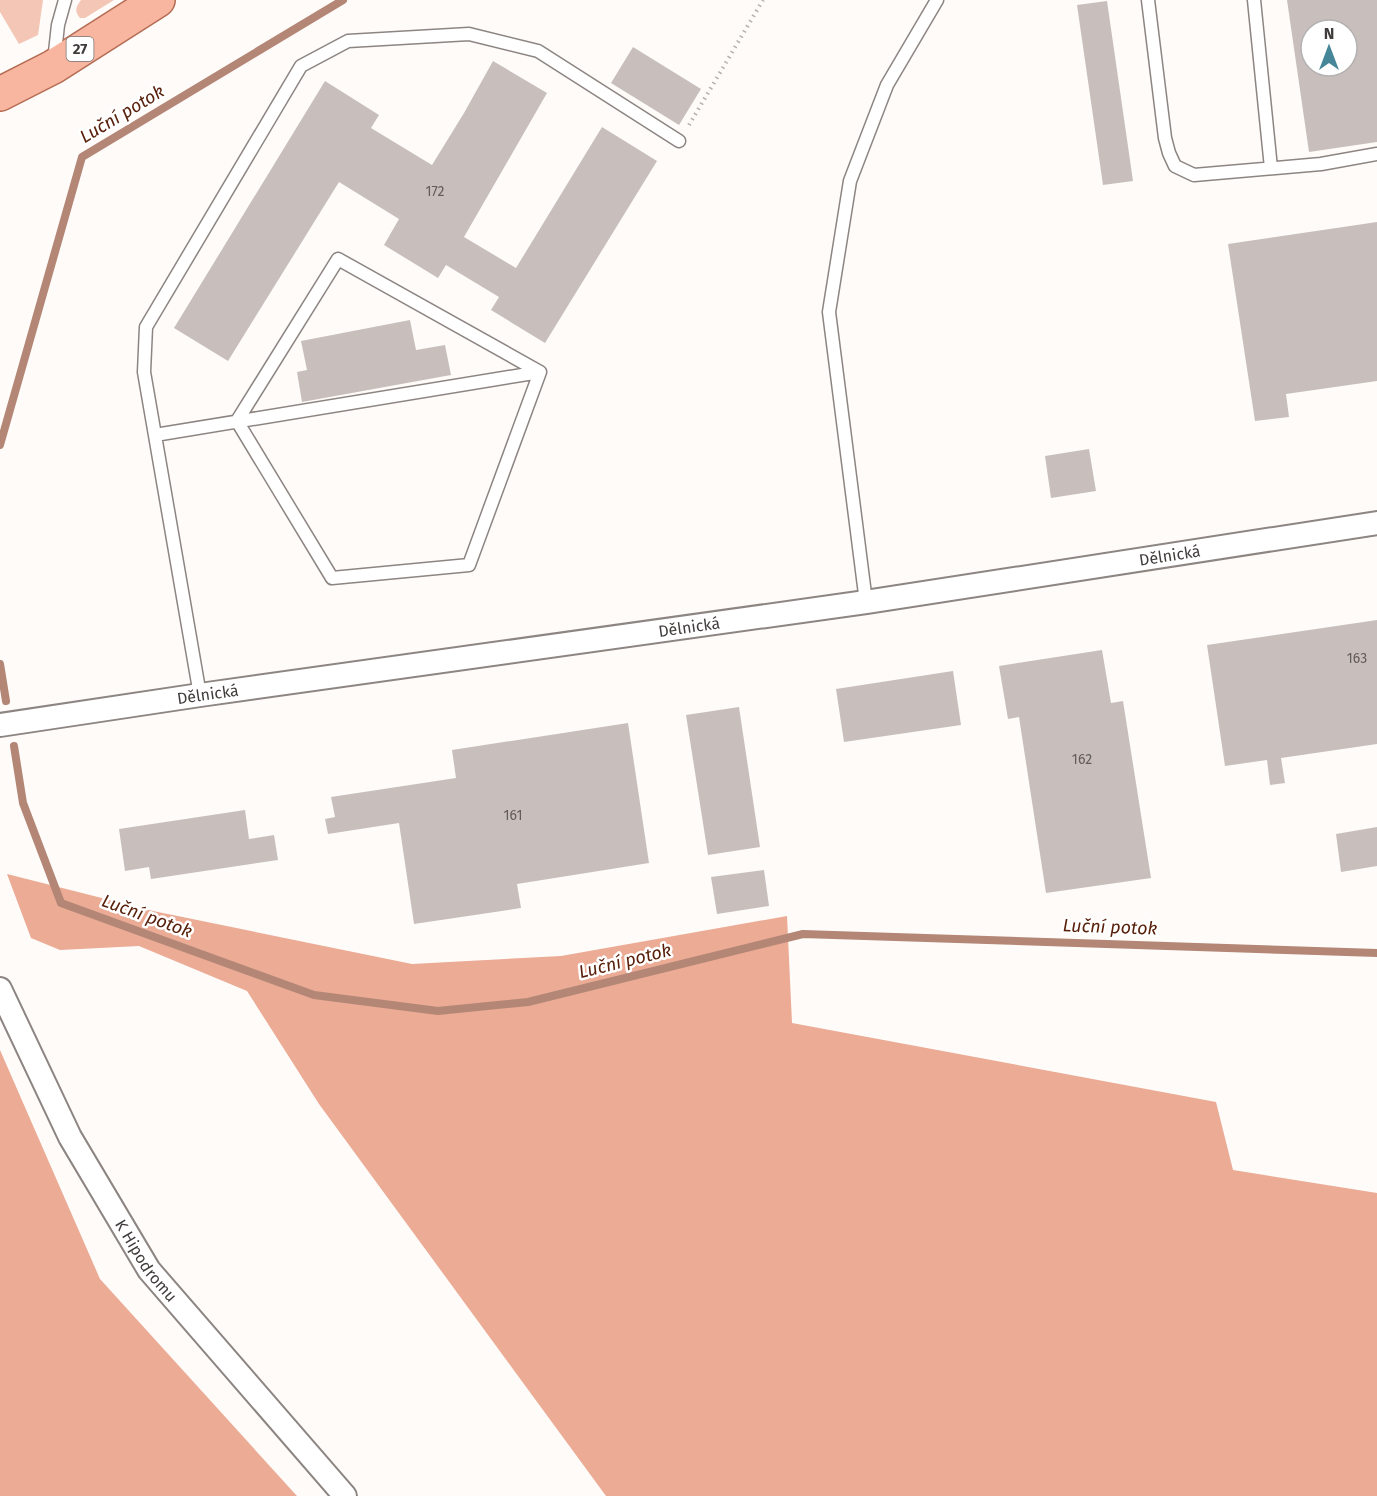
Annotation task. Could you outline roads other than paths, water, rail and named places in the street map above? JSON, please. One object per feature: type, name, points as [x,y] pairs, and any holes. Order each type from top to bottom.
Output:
[{"type":"main road","name":"27","points":[[0,94],[53,67],[158,0]]},
{"type":"street","name":"Dělnická","points":[[0,725],[866,602],[1377,523]]},
{"type":"street","name":"K Hipodromu","points":[[0,989],[70,1137],[149,1270],[345,1496]]},
{"type":"lane","points":[[53,67],[58,25],[65,0]]},
{"type":"lane","points":[[866,602],[829,312],[850,180],[887,85],[937,0]]},
{"type":"lane","points":[[1148,0],[1165,138],[1175,166],[1194,175],[1321,164],[1377,154]]},
{"type":"lane","points":[[1254,0],[1271,168]]},
{"type":"lane","points":[[200,695],[144,372],[146,327],[301,66],[348,41],[469,34],[538,51],[679,141]]},
{"type":"lane","points":[[237,421],[338,259],[540,372]]},
{"type":"lane","points":[[155,435],[540,372]]},
{"type":"lane","points":[[237,421],[332,578],[470,566],[540,372]]},
{"type":"waterway","name":"Luční potok","points":[[0,445],[82,157],[343,0]]},
{"type":"waterway","name":"Luční potok","points":[[0,664],[6,701]]},
{"type":"waterway","name":"Luční potok","points":[[14,746],[23,803],[61,903],[314,995],[438,1011],[528,1002],[803,934],[1377,953]]}]
